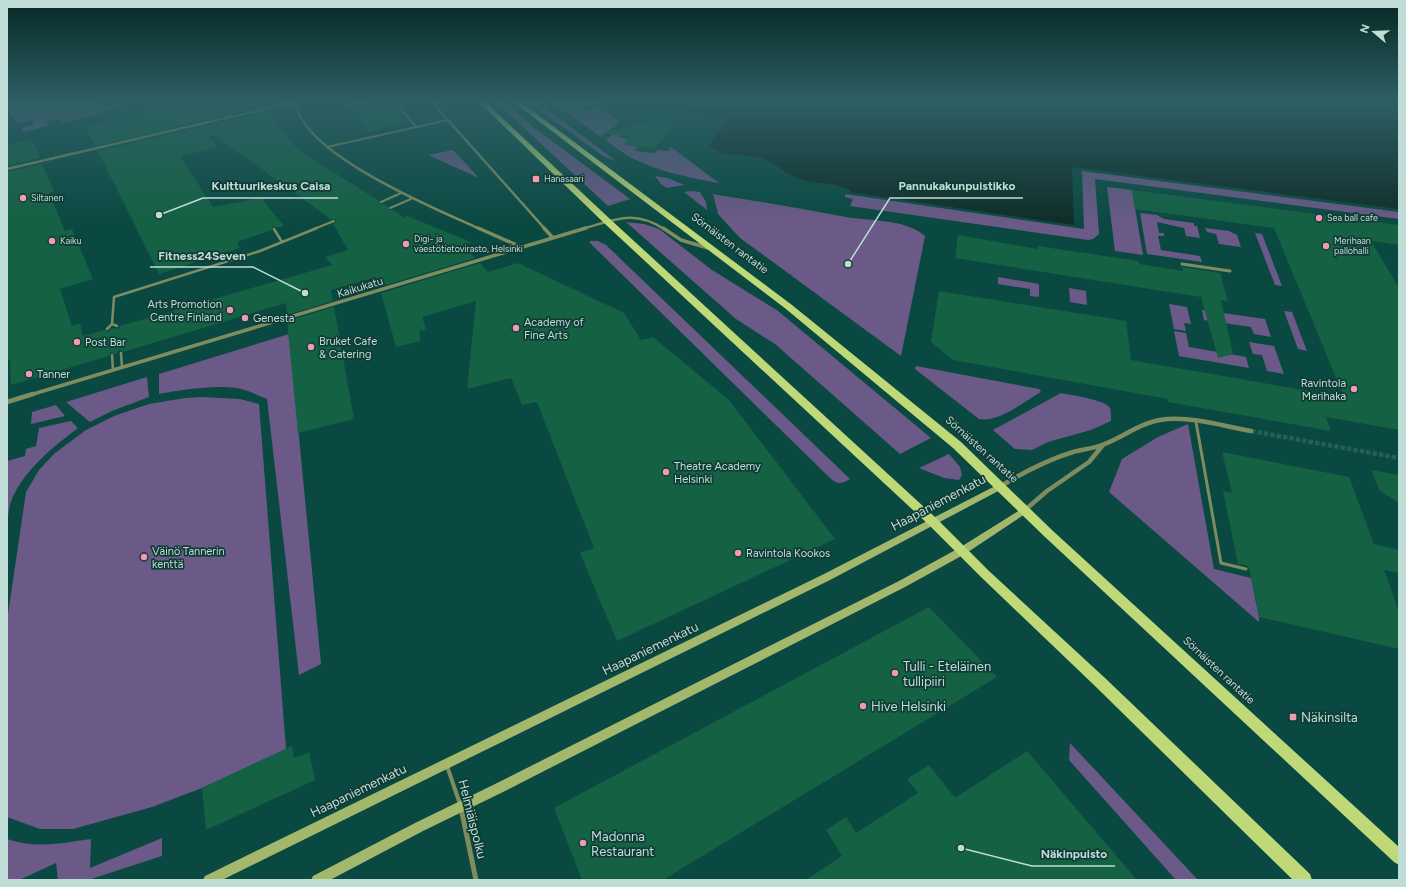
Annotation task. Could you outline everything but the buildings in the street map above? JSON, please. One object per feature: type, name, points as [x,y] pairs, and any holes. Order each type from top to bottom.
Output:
[{"type":"main road","points":[[523,141],[607,221],[932,521],[1304,880]]},
{"type":"main road","name":"Sörnäisten rantatie","points":[[567,141],[789,307],[945,435],[1001,486],[1049,534],[1399,856]]},
{"type":"main road","name":"Haapaniemenkatu","points":[[208,880],[827,577],[1001,486]]},
{"type":"main road","name":"Haapaniemenkatu","points":[[317,880],[419,827],[902,584],[962,551],[1024,510]]},
{"type":"street","points":[[7,169],[124,141]]},
{"type":"street","points":[[321,141],[352,166],[411,199],[521,247]]},
{"type":"street","points":[[467,141],[553,238]]},
{"type":"street","name":"Kaikukatu","points":[[7,402],[607,221],[626,217],[645,220],[655,223],[681,240],[714,250]]},
{"type":"street","points":[[1182,264],[1230,271]]},
{"type":"street","name":"Haapaniemenkatu","points":[[1001,486],[1024,471],[1073,452],[1104,445],[1149,421],[1168,419],[1251,431]]},
{"type":"street","name":"Haapaniemenkatu","points":[[1024,510],[1047,491],[1089,462],[1104,445]]},
{"type":"street","name":"Helmiäispolku","points":[[461,807],[476,880]]},
{"type":"lane","points":[[328,147],[353,141]]},
{"type":"lane","points":[[381,202],[402,193]]},
{"type":"lane","points":[[390,208],[411,199]]},
{"type":"lane","points":[[107,329],[112,324],[114,297],[253,253],[334,221]]},
{"type":"lane","points":[[274,229],[282,242]]},
{"type":"lane","points":[[112,324],[116,326]]},
{"type":"lane","points":[[121,352],[122,367]]},
{"type":"lane","points":[[112,355],[113,370]]},
{"type":"lane","points":[[1196,422],[1221,563],[1246,569]]},
{"type":"lane","name":"Helmiäispolku","points":[[447,764],[461,807]]},
{"type":"shaded area","points":[[539,141],[553,141],[630,199],[608,206]]},
{"type":"shaded area","points":[[583,141],[590,141],[616,161],[603,156]]},
{"type":"shaded area","points":[[608,141],[627,141],[624,144],[638,147],[635,151],[654,153],[658,150],[668,151],[671,147],[719,183],[660,170],[632,158]]},
{"type":"shaded area","points":[[453,150],[479,178],[428,155]]},
{"type":"shaded area","points":[[1082,171],[1399,212],[1399,219],[1095,179],[1099,234],[1093,239],[1088,240],[850,206],[853,199],[845,197],[845,194],[1084,229]]},
{"type":"shaded area","points":[[655,176],[668,178],[684,185],[667,188],[661,184]]},
{"type":"shaded area","points":[[1107,187],[1132,190],[1143,255],[1115,251]]},
{"type":"shaded area","points":[[684,192],[700,192],[706,202],[707,210]]},
{"type":"shaded area","points":[[713,194],[846,217],[898,224],[917,230],[925,236],[901,356],[740,238],[718,214]]},
{"type":"shaded area","points":[[1140,213],[1157,215],[1164,219],[1194,223],[1194,226],[1197,226],[1200,238],[1186,236],[1184,228],[1157,222],[1159,233],[1164,233],[1164,236],[1158,236],[1161,250],[1200,256],[1202,262],[1147,254]]},
{"type":"shaded area","points":[[626,222],[644,224],[659,229],[712,270],[778,311],[931,438],[900,454],[775,344],[736,319]]},
{"type":"shaded area","points":[[1205,228],[1229,231],[1237,235],[1241,247],[1219,244],[1216,234],[1207,232]]},
{"type":"shaded area","points":[[1255,233],[1262,234],[1282,286],[1275,285]]},
{"type":"shaded area","points":[[590,241],[598,241],[606,245],[850,479],[840,483],[835,482],[830,478],[590,243]]},
{"type":"shaded area","points":[[998,277],[1039,284],[1039,297],[1030,296],[1030,289],[998,284]]},
{"type":"shaded area","points":[[1069,288],[1086,291],[1087,305],[1070,302]]},
{"type":"shaded area","points":[[1169,304],[1187,307],[1191,324],[1184,323],[1186,331],[1174,329]]},
{"type":"shaded area","points":[[1202,310],[1265,319],[1271,337],[1254,334],[1251,327],[1204,320]]},
{"type":"shaded area","points":[[1284,311],[1292,312],[1307,351],[1298,349]]},
{"type":"shaded area","points":[[1174,331],[1186,333],[1189,347],[1246,357],[1249,368],[1179,356]]},
{"type":"shaded area","points":[[289,334],[321,664],[299,675],[267,399],[244,390],[222,387],[200,388],[159,394],[159,374]]},
{"type":"shaded area","points":[[1249,342],[1274,346],[1284,374],[1267,371],[1262,355],[1253,354]]},
{"type":"shaded area","points":[[916,366],[1039,389],[1041,392],[1003,415],[994,418],[979,419],[915,369]]},
{"type":"shaded area","points":[[147,377],[149,397],[112,411],[90,422],[66,402]]},
{"type":"shaded area","points":[[1061,393],[1088,398],[1107,405],[1110,408],[1111,421],[1091,430],[1048,442],[1032,450],[1015,449],[993,430]]},
{"type":"shaded area","name":"Väinö Tannerin kenttä","points":[[202,397],[240,399],[259,404],[286,749],[202,788],[152,807],[73,829],[40,829],[7,817],[7,621],[26,492],[39,470],[55,453],[86,430],[114,416],[149,404],[185,398]]},
{"type":"shaded area","points":[[56,405],[65,416],[31,424],[32,412]]},
{"type":"shaded area","points":[[71,421],[78,428],[48,452],[21,482],[10,505],[7,529],[7,461],[25,456],[26,449],[36,446],[39,428]]},
{"type":"shaded area","points":[[1188,424],[1214,569],[1251,578],[1259,622],[1109,492],[1122,459],[1158,437]]},
{"type":"shaded area","points":[[949,454],[960,467],[962,475],[959,480],[944,478],[919,468]]},
{"type":"shaded area","points":[[1070,743],[1198,880],[1176,880],[1069,760]]},
{"type":"shaded area","points":[[162,838],[162,856],[88,880],[58,880],[56,863],[19,880],[7,880],[7,839],[28,844],[49,844],[91,839],[90,868]]},
{"type":"water","points":[[712,141],[1399,141],[1399,209],[1072,167],[1074,225],[849,192],[851,191],[837,185],[810,182],[797,178],[773,163],[757,157],[722,153],[712,148],[710,145]]},
{"type":"tunnel","points":[[1251,431],[1399,458]]},
{"type":"place","name":"Hanasaari","points":[[536,179]]},
{"type":"place","name":"Siltanen","points":[[23,198]]},
{"type":"place","name":"Kulttuurikeskus Caisa","points":[[159,215]]},
{"type":"place","name":"Sea ball cafe","points":[[1319,218]]},
{"type":"place","name":"Kaiku","points":[[52,241]]},
{"type":"place","name":"Digi- ja väestötietovirasto, Helsinki","points":[[406,244]]},
{"type":"place","name":"Merihaan pallohalli","points":[[1326,246]]},
{"type":"place","name":"Pannukakunpuistikko","points":[[848,264]]},
{"type":"place","name":"Fitness24Seven","points":[[305,293]]},
{"type":"place","name":"Arts Promotion Centre Finland","points":[[230,310]]},
{"type":"place","name":"Genesta","points":[[245,318]]},
{"type":"place","name":"Academy of Fine Arts","points":[[516,328]]},
{"type":"place","name":"Post Bar","points":[[77,342]]},
{"type":"place","name":"Bruket Cafe & Catering","points":[[311,347]]},
{"type":"place","name":"Tanner","points":[[29,374]]},
{"type":"place","name":"Ravintola Merihaka","points":[[1354,389]]},
{"type":"place","name":"Theatre Academy Helsinki","points":[[666,472]]},
{"type":"place","name":"Ravintola Kookos","points":[[738,553]]},
{"type":"place","name":"Väinö Tannerin kenttä","points":[[144,557]]},
{"type":"place","name":"Tulli - Eteläinen tullipiiri","points":[[895,673]]},
{"type":"place","name":"Hive Helsinki","points":[[863,706]]},
{"type":"place","name":"Näkinsilta","points":[[1293,717]]},
{"type":"place","name":"Madonna Restaurant","points":[[583,843]]},
{"type":"place","name":"Näkinpuisto","points":[[961,848]]}]
